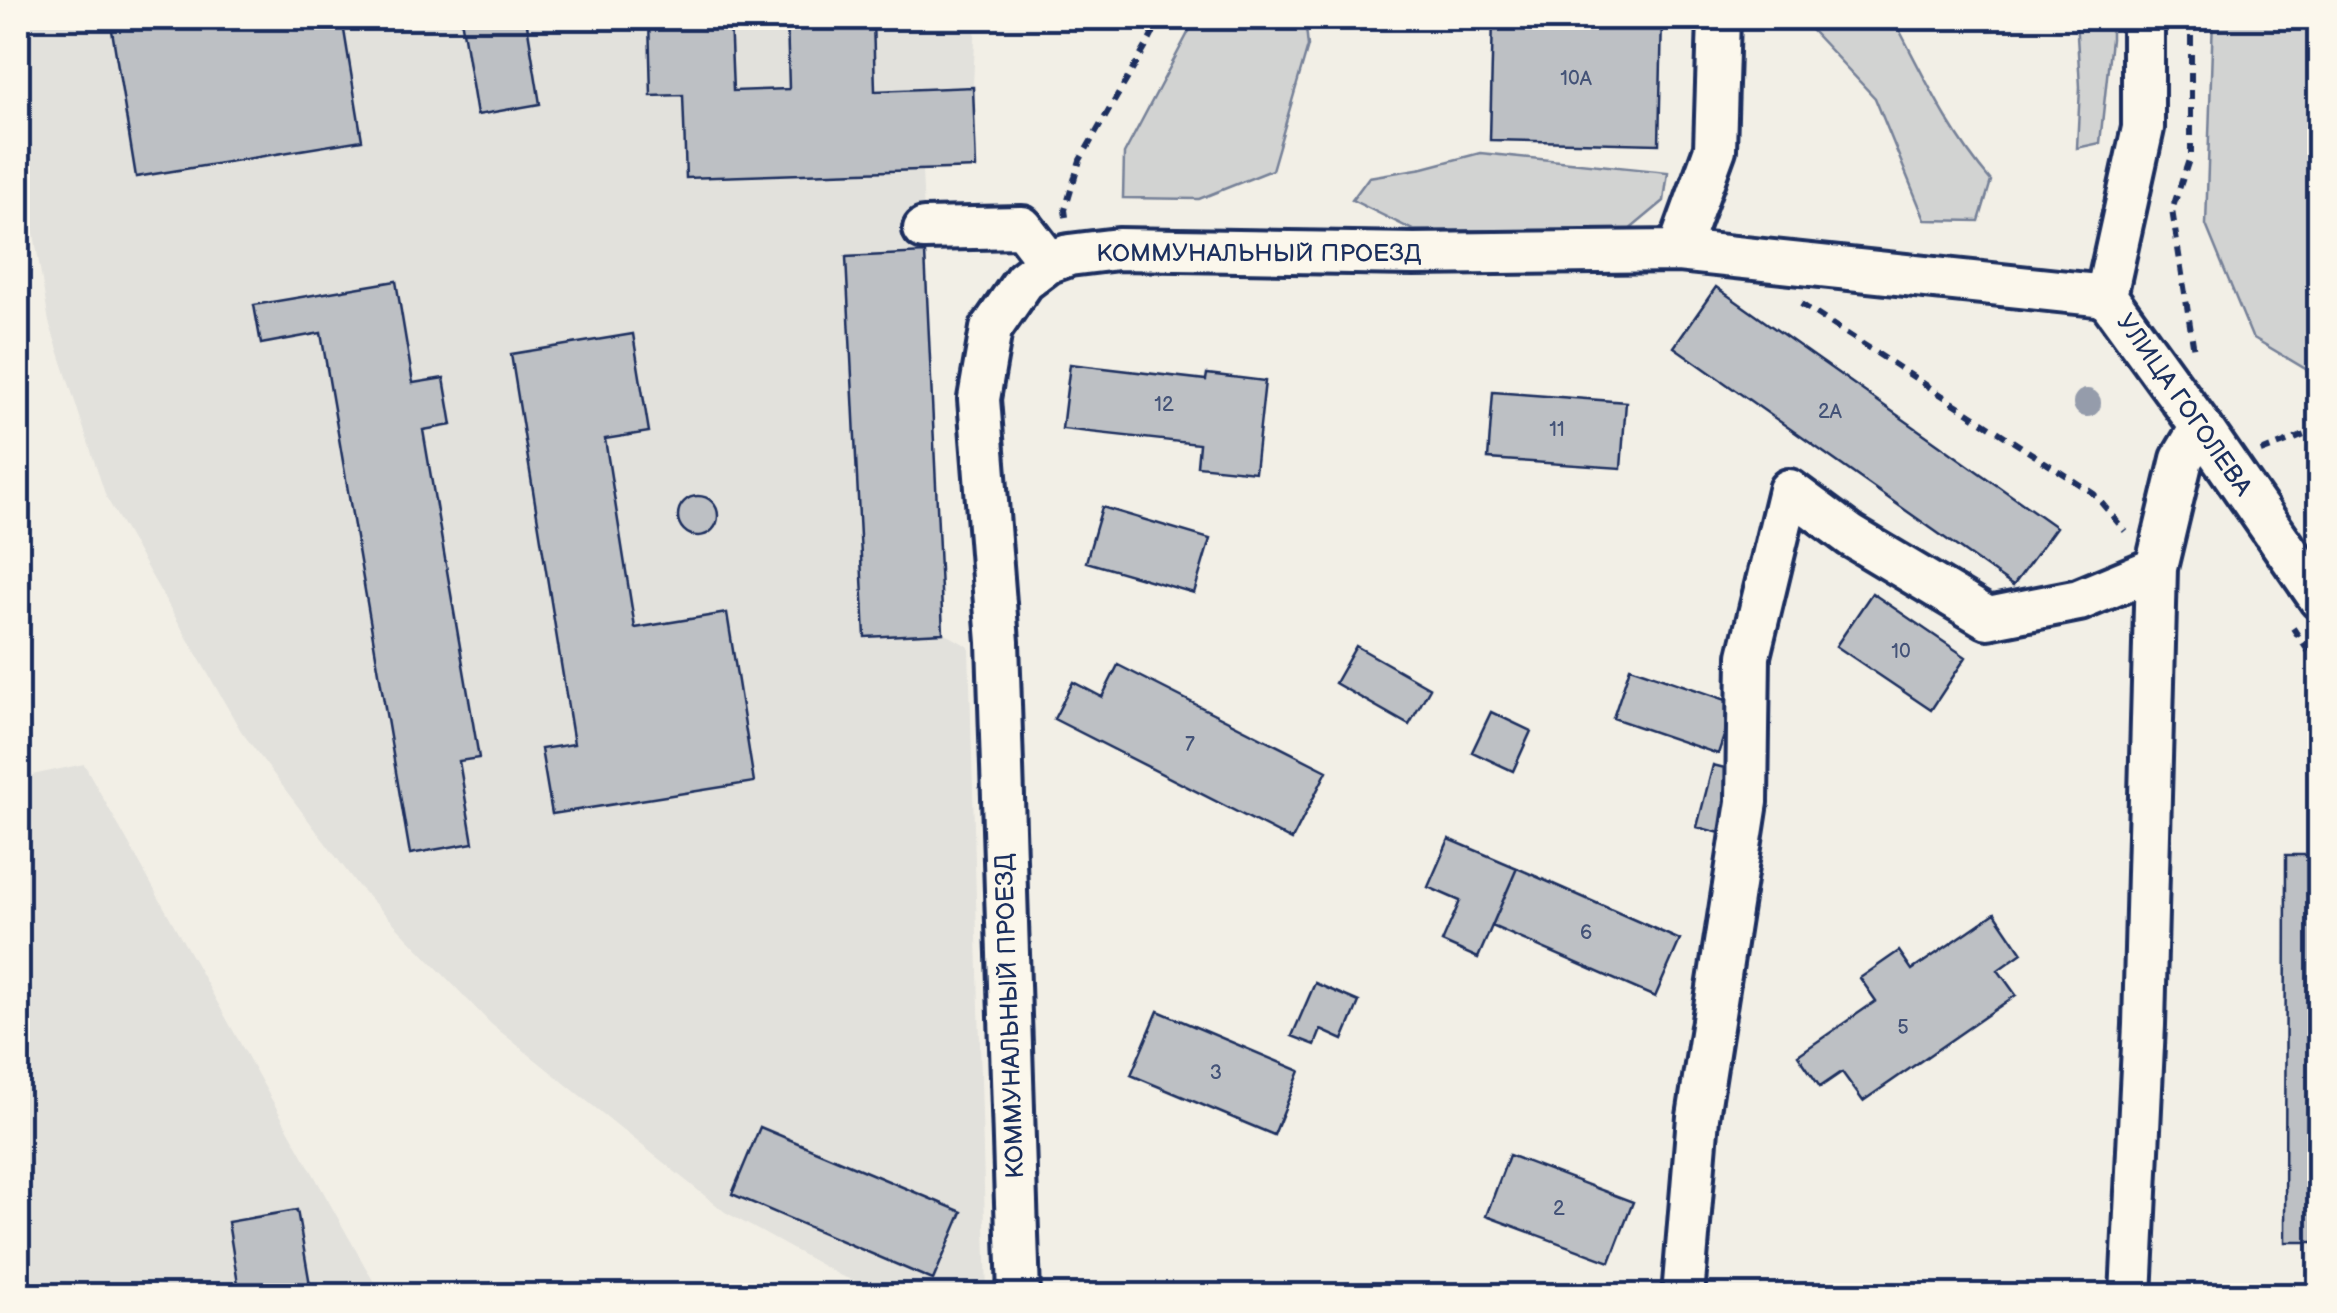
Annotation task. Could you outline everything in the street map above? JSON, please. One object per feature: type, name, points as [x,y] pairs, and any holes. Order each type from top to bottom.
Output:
[{"type":"street","points":[[1678,251],[1715,150],[1719,18]]},
{"type":"street","name":"УЛИЦА ГОГОЛЕВА","points":[[2143,18],[2142,128],[2106,296],[2320,599]]},
{"type":"street","points":[[924,229],[1022,228],[1059,258]]},
{"type":"street","name":"КОММУНАЛЬНЫЙ ПРОЕЗД","points":[[1019,1296],[998,642],[979,399],[991,329],[1024,281],[1059,258],[1118,249],[1414,254],[1678,251],[2106,296]]},
{"type":"street","points":[[2132,1296],[2144,1025],[2156,568],[2182,460],[2200,427]]},
{"type":"street","points":[[1683,1296],[1698,1117],[1747,802],[1750,656],[1790,490],[1850,536],[1988,618],[2079,600],[2156,568]]},
{"type":"path","points":[[1059,258],[1065,210],[1080,160],[1161,18]]},
{"type":"path","points":[[2192,18],[2192,154],[2172,210],[2196,366]]},
{"type":"path","points":[[1792,298],[2094,494],[2156,568]]},
{"type":"path","points":[[2227,466],[2320,429]]},
{"type":"shaded area","points":[[18,18],[976,18],[976,168],[922,170],[943,632],[969,647],[987,1295],[895,1295],[841,1276],[725,1212],[491,1024],[358,886],[241,731],[106,497],[49,322],[18,139]]},
{"type":"shaded area","points":[[1196,18],[1305,18],[1308,46],[1272,170],[1199,199],[1123,198],[1124,154]]},
{"type":"shaded area","points":[[1800,18],[1893,18],[1949,123],[1991,181],[1979,221],[1925,220],[1875,98]]},
{"type":"shaded area","points":[[2076,18],[2111,18],[2100,143],[2077,148],[2080,87]]},
{"type":"shaded area","points":[[2213,18],[2319,18],[2319,377],[2252,337],[2206,225]]},
{"type":"shaded area","points":[[1480,153],[1668,172],[1664,201],[1628,231],[1413,230],[1352,200],[1369,177]]},
{"type":"shaded area","points":[[84,764],[381,1295],[18,1295],[18,778]]},
{"type":"building","points":[[110,18],[342,18],[362,140],[136,177]]},
{"type":"building","points":[[461,18],[526,18],[540,104],[477,115]]},
{"type":"building","points":[[649,18],[730,18],[733,91],[789,89],[787,18],[873,18],[875,91],[973,87],[976,168],[686,178],[683,95],[651,96]]},
{"type":"building","points":[[1493,18],[1662,18],[1659,144],[1490,140]]},
{"type":"building","points":[[925,253],[943,633],[865,637],[846,257]]},
{"type":"building","points":[[396,281],[413,383],[444,378],[452,425],[423,430],[479,758],[459,761],[473,843],[410,854],[321,333],[261,344],[254,305]]},
{"type":"building","points":[[1716,287],[2056,527],[2013,586],[1674,347]]},
{"type":"building","points":[[633,334],[649,432],[605,439],[635,628],[727,613],[754,782],[552,814],[541,749],[574,744],[511,354]]},
{"type":"building","points":[[1070,364],[1206,380],[1207,374],[1265,381],[1255,472],[1197,466],[1199,444],[1062,429]]},
{"type":"building","points":[[1493,392],[1626,402],[1621,468],[1488,459]]},
{"type":"building","points":[[698,496],[712,502],[718,516],[712,530],[698,536],[684,530],[678,516],[684,502]]},
{"type":"building","points":[[1102,507],[1210,539],[1194,593],[1086,562]]},
{"type":"building","points":[[1872,593],[1966,657],[1931,710],[1836,646]]},
{"type":"building","points":[[1356,646],[1430,688],[1409,725],[1335,683]]},
{"type":"building","points":[[1118,665],[1327,771],[1292,840],[1054,719],[1073,682],[1102,697]]},
{"type":"building","points":[[1630,667],[1735,703],[1718,754],[1613,718]]},
{"type":"building","points":[[1491,712],[1531,731],[1513,771],[1472,752]]},
{"type":"building","points":[[1713,765],[1740,772],[1724,834],[1697,827]]},
{"type":"building","points":[[1449,839],[1517,868],[1478,958],[1442,942],[1460,901],[1428,887]]},
{"type":"building","points":[[2286,855],[2320,855],[2320,1242],[2285,1242]]},
{"type":"building","points":[[1517,868],[1680,940],[1655,997],[1492,926]]},
{"type":"building","points":[[1995,913],[2022,953],[1998,970],[2016,995],[1863,1101],[1842,1072],[1820,1087],[1798,1055],[1876,1001],[1860,978],[1899,951],[1912,970]]},
{"type":"building","points":[[1315,983],[1359,1002],[1343,1040],[1321,1030],[1315,1045],[1292,1036]]},
{"type":"building","points":[[1158,1011],[1300,1071],[1274,1135],[1131,1075]]},
{"type":"building","points":[[760,1127],[962,1212],[933,1280],[732,1194]]},
{"type":"building","points":[[1509,1155],[1633,1202],[1610,1262],[1486,1216]]},
{"type":"building","points":[[297,1210],[312,1296],[240,1296],[228,1222]]}]
